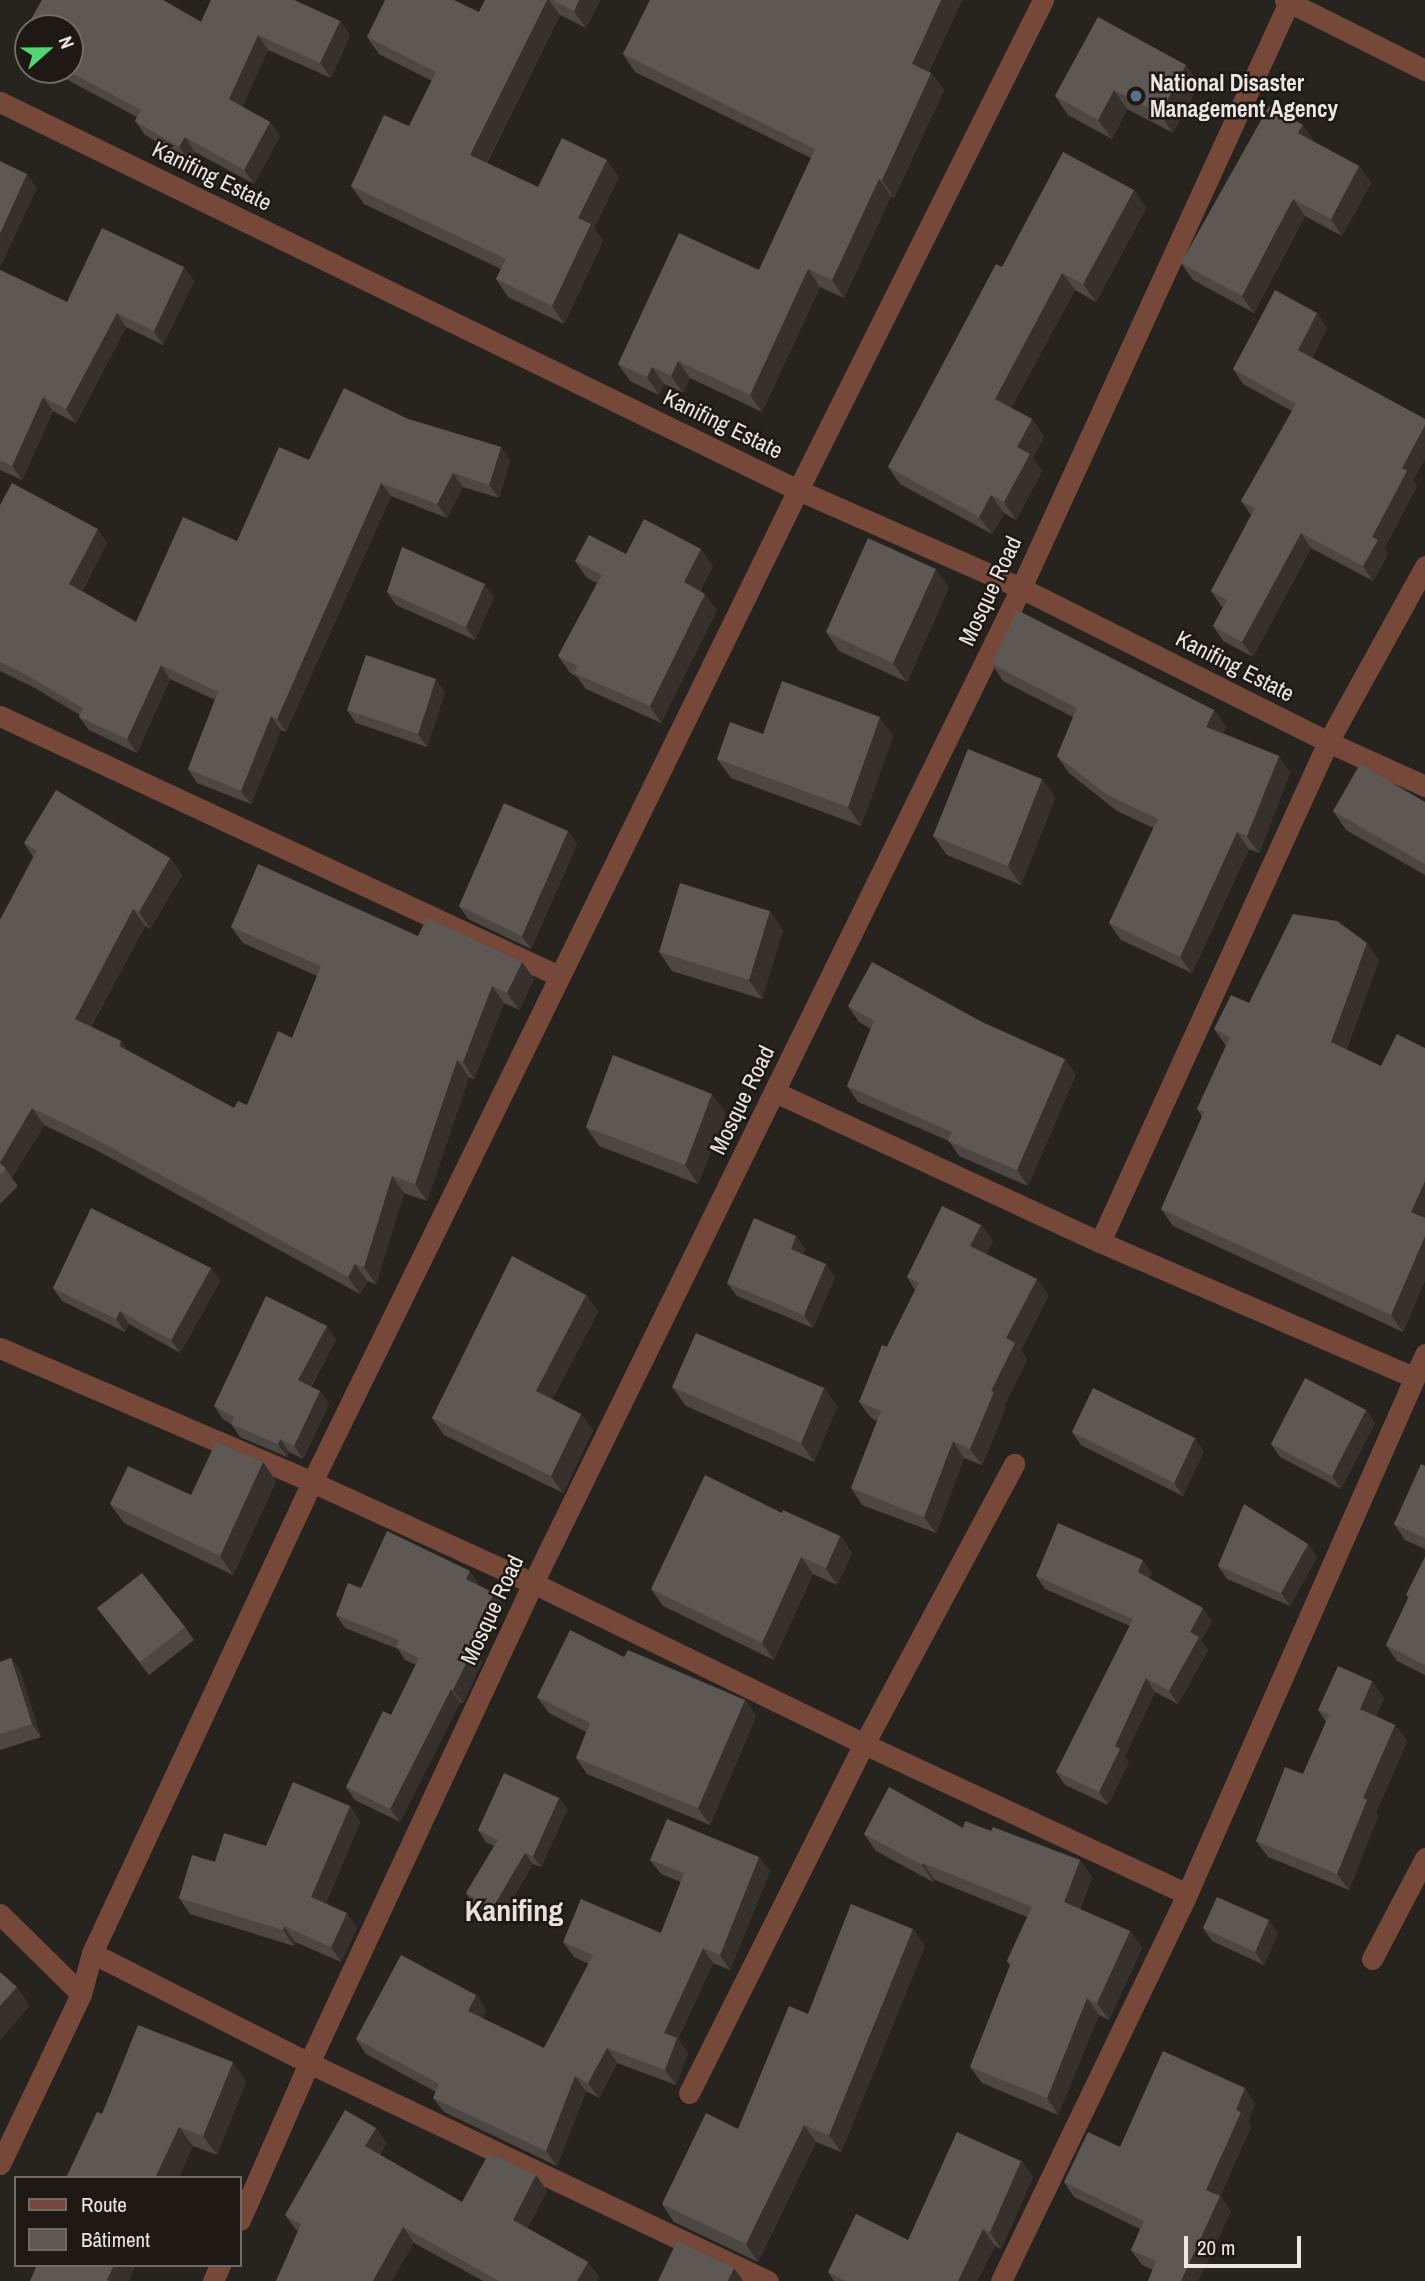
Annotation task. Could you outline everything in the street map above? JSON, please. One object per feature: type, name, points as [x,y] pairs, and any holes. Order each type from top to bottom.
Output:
[{"type":"street","points":[[0,2164],[80,1994],[93,1953],[312,1482],[798,490],[1044,0]]},
{"type":"street","points":[[1287,1],[1425,69]]},
{"type":"street","name":"Mosque Road","points":[[242,2215],[309,2063],[533,1583],[1021,588],[1287,1]]},
{"type":"street","name":"Kanifing Estate","points":[[0,102],[798,490],[1021,588],[1328,742],[1425,786]]},
{"type":"street","points":[[1100,1242],[1328,742],[1425,566]]},
{"type":"street","points":[[0,716],[559,976]]},
{"type":"street","points":[[775,1092],[1100,1242],[1414,1377]]},
{"type":"street","points":[[0,1348],[312,1482],[533,1583],[864,1744],[1187,1894]]},
{"type":"street","points":[[1001,2281],[1187,1894],[1425,1354]]},
{"type":"street","points":[[689,2094],[864,1744],[1014,1464]]},
{"type":"street","points":[[1373,1959],[1425,1858]]},
{"type":"street","points":[[0,1914],[80,1994]]},
{"type":"street","points":[[93,1953],[309,2063],[768,2281]]},
{"type":"building","points":[[42,0],[163,0],[201,22],[211,0],[294,0],[340,21],[320,63],[258,35],[229,99],[270,122],[244,170],[185,137],[179,147],[135,121],[141,110],[84,80],[84,14],[34,14]]},
{"type":"building","points":[[385,0],[454,0],[479,12],[485,0],[547,0],[470,155],[538,187],[562,138],[607,160],[578,218],[591,224],[552,306],[496,279],[506,259],[351,186],[384,115],[409,126],[436,72],[367,37]]},
{"type":"building","points":[[553,0],[579,0],[574,11]]},
{"type":"building","points":[[650,0],[941,0],[912,64],[931,73],[882,180],[879,179],[832,280],[808,269],[750,395],[678,361],[671,376],[652,367],[647,377],[618,364],[679,233],[759,270],[815,149],[623,54]]},
{"type":"building","name":"National Disaster Management Agency","points":[[1098,17],[1186,65],[1160,114],[1114,90],[1098,120],[1055,96]]},
{"type":"building","points":[[1269,106],[1303,125],[1298,133],[1359,166],[1331,219],[1293,199],[1242,296],[1181,263]]},
{"type":"building","points":[[1063,152],[1134,190],[1083,284],[1062,273],[995,399],[1032,419],[1017,447],[1030,454],[1004,502],[991,495],[979,517],[888,467],[996,264],[1002,267]]},
{"type":"building","points":[[0,161],[27,174],[0,234]]},
{"type":"building","points":[[102,228],[184,267],[154,331],[117,313],[66,409],[43,397],[12,466],[0,460],[0,270],[67,302]]},
{"type":"building","points":[[1275,290],[1317,313],[1298,350],[1425,419],[1425,425],[1402,468],[1407,471],[1372,537],[1378,540],[1363,566],[1301,533],[1242,642],[1213,626],[1227,600],[1211,591],[1255,508],[1241,501],[1296,404],[1233,369]]},
{"type":"building","points":[[344,388],[408,419],[501,447],[489,485],[453,473],[437,504],[381,483],[277,719],[271,716],[241,791],[188,769],[218,692],[161,665],[127,739],[79,717],[83,708],[0,662],[0,505],[12,483],[98,529],[69,584],[136,622],[183,517],[237,541],[279,447],[309,460]]},
{"type":"building","points":[[644,519],[701,549],[684,582],[705,594],[650,706],[574,673],[578,666],[558,656],[602,575],[575,561],[589,535],[626,554]]},
{"type":"building","points":[[868,538],[936,569],[893,663],[826,632]]},
{"type":"building","points":[[402,547],[485,584],[466,627],[387,592]]},
{"type":"building","points":[[1017,610],[1214,710],[1206,727],[1279,756],[1247,836],[1237,832],[1180,957],[1109,923],[1158,819],[1106,794],[1057,756],[1077,708],[992,664]]},
{"type":"building","points":[[366,655],[436,679],[418,734],[347,710]]},
{"type":"building","points":[[782,681],[880,717],[848,807],[717,759],[730,722],[763,734]]},
{"type":"building","points":[[968,749],[1042,779],[1008,866],[933,836]]},
{"type":"building","points":[[1360,764],[1425,802],[1425,864],[1333,811]]},
{"type":"building","points":[[56,790],[170,858],[139,912],[133,909],[75,1019],[121,1041],[119,1046],[234,1108],[238,1101],[247,1105],[278,1031],[292,1038],[321,966],[231,927],[258,864],[418,936],[427,918],[522,962],[507,993],[492,986],[463,1062],[457,1060],[415,1184],[392,1176],[364,1267],[355,1264],[348,1277],[86,1134],[32,1108],[0,1162],[0,920],[37,851],[24,843]]},
{"type":"building","points":[[504,803],[568,831],[522,936],[459,906]]},
{"type":"building","points":[[680,883],[770,911],[749,980],[659,952]]},
{"type":"building","points":[[1293,914],[1337,921],[1367,943],[1331,1042],[1381,1066],[1397,1034],[1425,1048],[1425,1181],[1411,1212],[1425,1218],[1425,1236],[1391,1315],[1161,1209],[1204,1112],[1197,1109],[1230,1037],[1214,1029],[1231,995],[1249,1003]]},
{"type":"building","points":[[872,962],[984,1023],[1065,1059],[1017,1170],[948,1141],[952,1132],[847,1086],[874,1021],[848,1006]]},
{"type":"building","points":[[613,1055],[712,1094],[685,1165],[586,1127]]},
{"type":"building","points":[[0,1163],[6,1169],[0,1175]]},
{"type":"building","points":[[942,1206],[981,1225],[970,1246],[1037,1279],[1006,1338],[1015,1343],[991,1391],[994,1392],[970,1449],[953,1441],[924,1517],[851,1488],[881,1411],[859,1402],[882,1345],[887,1347],[919,1283],[907,1277]]},
{"type":"building","points":[[91,1208],[211,1268],[171,1340],[120,1311],[116,1319],[53,1288]]},
{"type":"building","points":[[754,1218],[796,1236],[791,1249],[826,1264],[804,1315],[727,1283]]},
{"type":"building","points":[[512,1256],[586,1295],[536,1391],[581,1414],[551,1476],[432,1418]]},
{"type":"building","points":[[266,1296],[327,1326],[298,1380],[320,1391],[294,1446],[280,1439],[278,1444],[231,1424],[234,1417],[214,1406]]},
{"type":"building","points":[[696,1333],[824,1388],[801,1443],[672,1387]]},
{"type":"building","points":[[1305,1378],[1366,1410],[1332,1476],[1271,1444]]},
{"type":"building","points":[[1093,1388],[1195,1438],[1174,1483],[1072,1432]]},
{"type":"building","points":[[216,1442],[263,1462],[220,1556],[110,1504],[128,1466],[191,1495]]},
{"type":"building","points":[[1421,1464],[1425,1466],[1425,1538],[1394,1524]]},
{"type":"building","points":[[705,1475],[782,1513],[783,1510],[840,1536],[826,1568],[801,1557],[762,1643],[651,1589]]},
{"type":"building","points":[[1244,1504],[1308,1544],[1281,1593],[1218,1566]]},
{"type":"building","points":[[1058,1523],[1143,1560],[1138,1572],[1203,1608],[1190,1632],[1199,1637],[1169,1691],[1146,1678],[1115,1746],[1120,1749],[1099,1792],[1056,1772],[1133,1619],[1036,1576]]},
{"type":"building","points":[[387,1531],[470,1571],[466,1579],[494,1593],[469,1647],[473,1649],[390,1809],[346,1787],[383,1711],[391,1715],[419,1658],[396,1647],[399,1640],[336,1615],[348,1583],[361,1588]]},
{"type":"building","points":[[1425,1557],[1425,1665],[1386,1645]]},
{"type":"building","points":[[142,1573],[185,1627],[140,1662],[97,1608]]},
{"type":"building","points":[[570,1630],[624,1657],[628,1650],[745,1700],[698,1808],[576,1758],[590,1723],[537,1697]]},
{"type":"building","points":[[11,1658],[32,1724],[0,1734],[0,1662]]},
{"type":"building","points":[[1338,1666],[1372,1681],[1360,1709],[1395,1725],[1363,1798],[1367,1800],[1337,1874],[1256,1841],[1285,1767],[1303,1774],[1329,1715],[1318,1710]]},
{"type":"building","points":[[504,1773],[559,1798],[533,1856],[525,1853],[492,1909],[466,1893],[498,1840],[478,1830]]},
{"type":"building","points":[[293,1782],[350,1806],[311,1897],[347,1913],[331,1947],[284,1926],[283,1930],[179,1898],[192,1855],[215,1862],[224,1833],[266,1846]]},
{"type":"building","points":[[889,1787],[963,1828],[965,1821],[991,1831],[993,1827],[1080,1860],[1064,1902],[1130,1931],[1097,2003],[1087,1998],[1047,2098],[970,2067],[1011,1963],[1007,1961],[1032,1907],[923,1863],[922,1865],[864,1834]]},
{"type":"building","points":[[667,1819],[759,1857],[720,1955],[703,1948],[664,2033],[677,2038],[665,2070],[607,2048],[588,2083],[575,2076],[546,2151],[433,2098],[439,2084],[356,2039],[401,1955],[476,1995],[468,2011],[544,2048],[593,1955],[563,1942],[581,1899],[661,1933],[684,1873],[650,1860]]},
{"type":"building","points":[[1217,1897],[1269,1920],[1255,1952],[1203,1928]]},
{"type":"building","points":[[851,1904],[913,1929],[829,2135],[804,2125],[746,2244],[662,2204],[706,2113],[738,2129],[789,2006],[808,2014]]},
{"type":"building","points":[[0,1972],[17,1987],[0,2006]]},
{"type":"building","points":[[138,2025],[233,2062],[203,2136],[179,2127],[156,2176],[67,2176],[97,2112],[102,2114]]},
{"type":"building","points":[[1163,2051],[1245,2088],[1236,2110],[1241,2112],[1206,2190],[1220,2196],[1181,2281],[1148,2281],[1156,2261],[1131,2250],[1144,2221],[1064,2182],[1088,2132],[1120,2147]]},
{"type":"building","points":[[345,2110],[376,2128],[365,2146],[462,2202],[489,2153],[536,2175],[513,2220],[588,2262],[577,2281],[499,2281],[403,2227],[373,2281],[276,2281],[301,2224],[285,2215]]},
{"type":"building","points":[[957,2132],[1021,2161],[990,2232],[983,2229],[958,2281],[845,2281],[828,2272],[856,2214],[908,2240]]},
{"type":"building","points":[[677,2241],[734,2268],[728,2281],[658,2281]]},
{"type":"building","points":[[36,2267],[113,2267],[107,2280],[110,2281],[30,2281]]},
{"type":"place","name":"National Disaster Management Agency","points":[[1136,96]]},
{"type":"district","name":"Kanifing","points":[[514,1910]]}]
